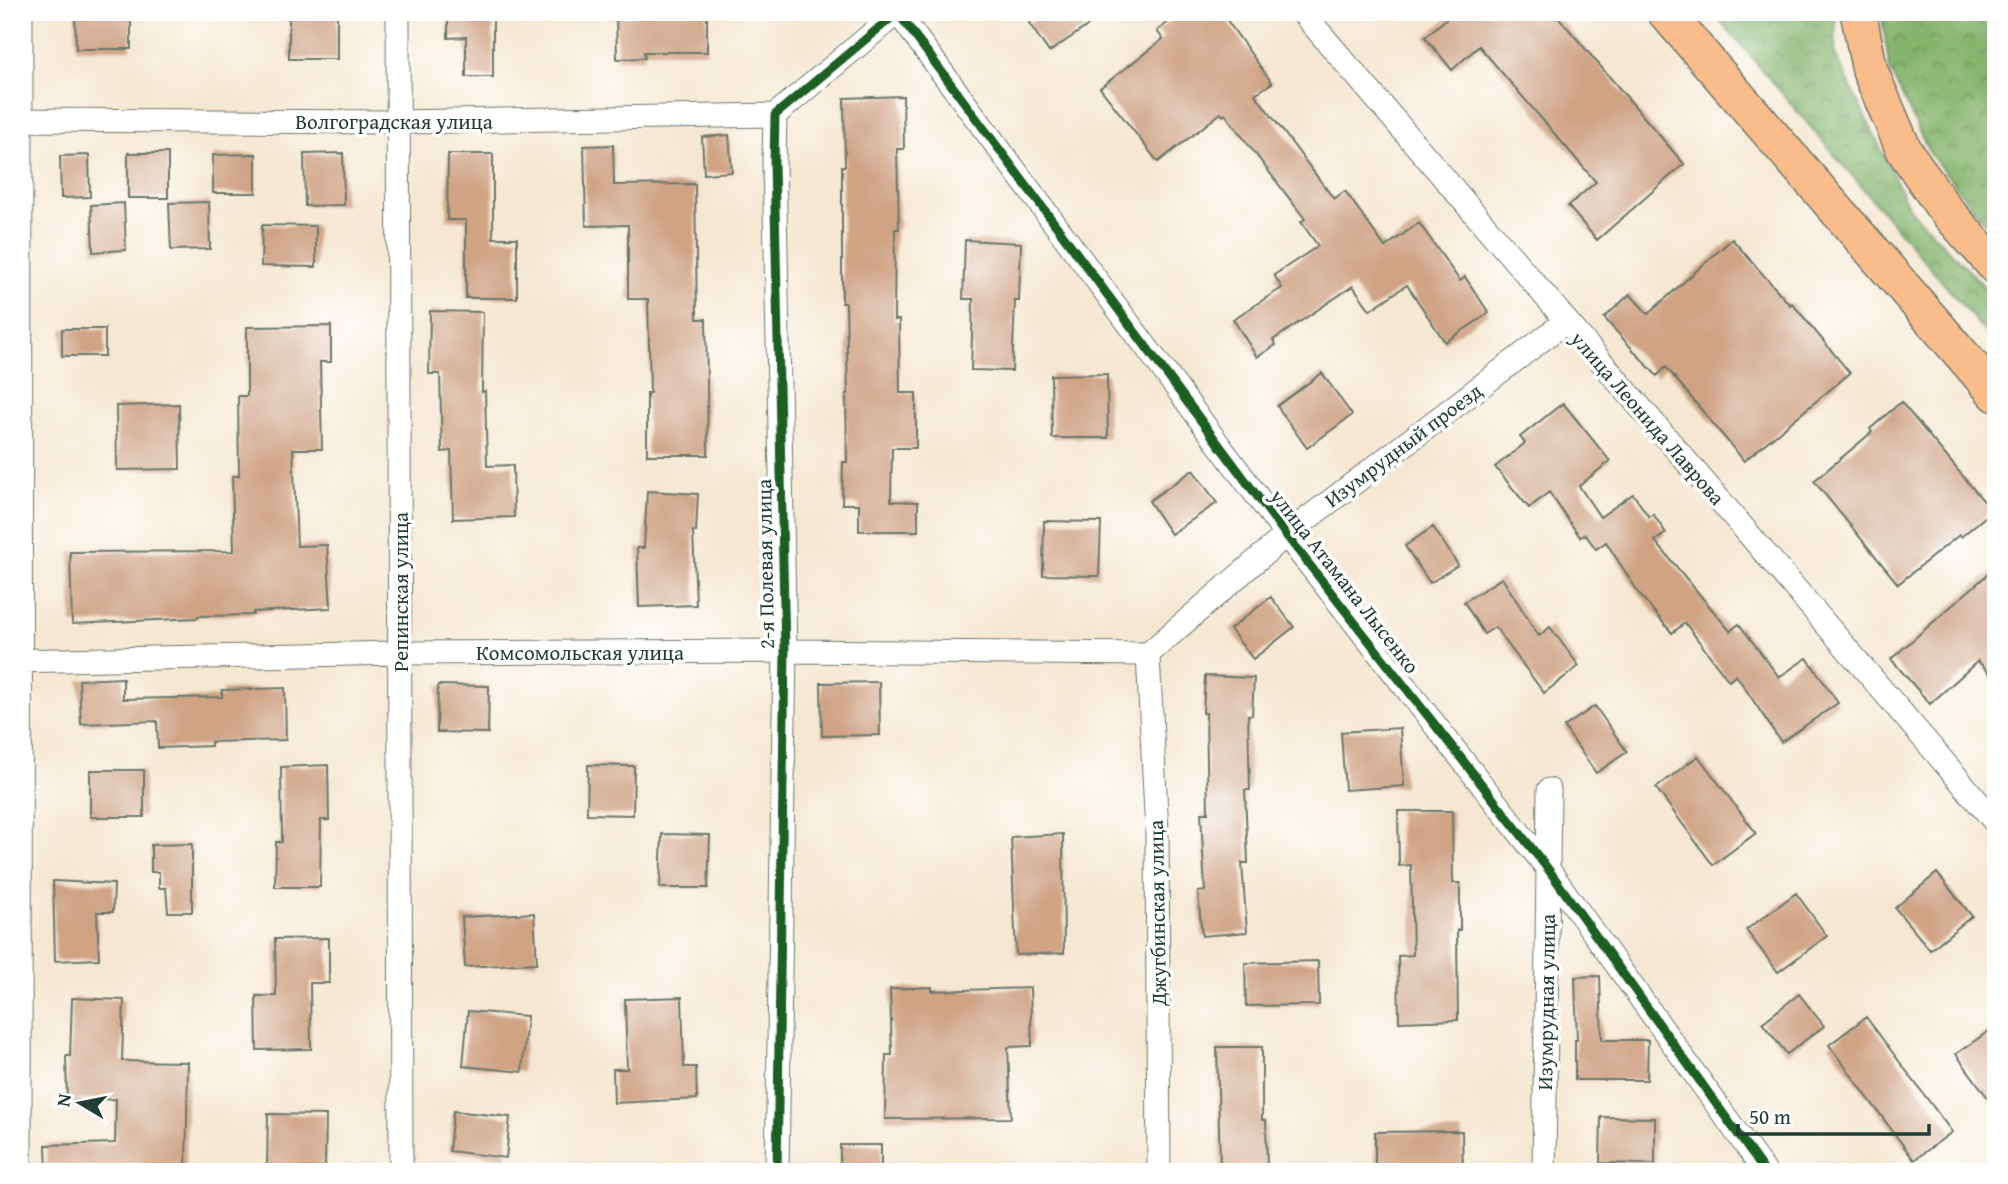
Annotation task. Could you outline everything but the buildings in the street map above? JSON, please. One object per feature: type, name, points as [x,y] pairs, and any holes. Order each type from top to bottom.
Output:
[{"type":"main road","points":[[1665,12],[1996,394]]},
{"type":"main road","points":[[1858,12],[1870,71],[1904,150],[1943,206],[1996,267]]},
{"type":"street","points":[[20,1172],[16,661],[17,119],[21,12]]},
{"type":"street","name":"Репинская улица","points":[[398,12],[401,1172]]},
{"type":"street","points":[[775,115],[898,12]]},
{"type":"street","name":"улица Атамана Лысенко","points":[[898,12],[1286,535],[1548,869],[1765,1172]]},
{"type":"street","name":"улица Леонида Лаврова","points":[[1302,12],[1996,823]]},
{"type":"street","name":"Волгоградская улица","points":[[17,119],[399,122],[775,115]]},
{"type":"street","name":"2-я Полевая улица","points":[[775,115],[785,651],[777,1172]]},
{"type":"street","name":"Изумрудный проезд","points":[[1148,654],[1286,535],[1565,322]]},
{"type":"street","name":"Комсомольская улица","points":[[16,661],[400,653],[785,651],[1148,654]]},
{"type":"street","name":"Джугбинская улица","points":[[1148,654],[1157,833],[1159,1172]]},
{"type":"street","name":"Изумрудная улица","points":[[1544,1172],[1549,790]]},
{"type":"green space","points":[[1713,12],[1836,12],[1835,54],[1910,210],[1996,299],[1996,345]]},
{"type":"green space","points":[[1881,12],[1996,12],[1996,237],[1929,152],[1890,70]]},
{"type":"cycle path","points":[[777,1172],[785,651],[775,115],[898,12]]},
{"type":"cycle path","points":[[898,13],[1286,535],[1548,869],[1765,1172]]}]
